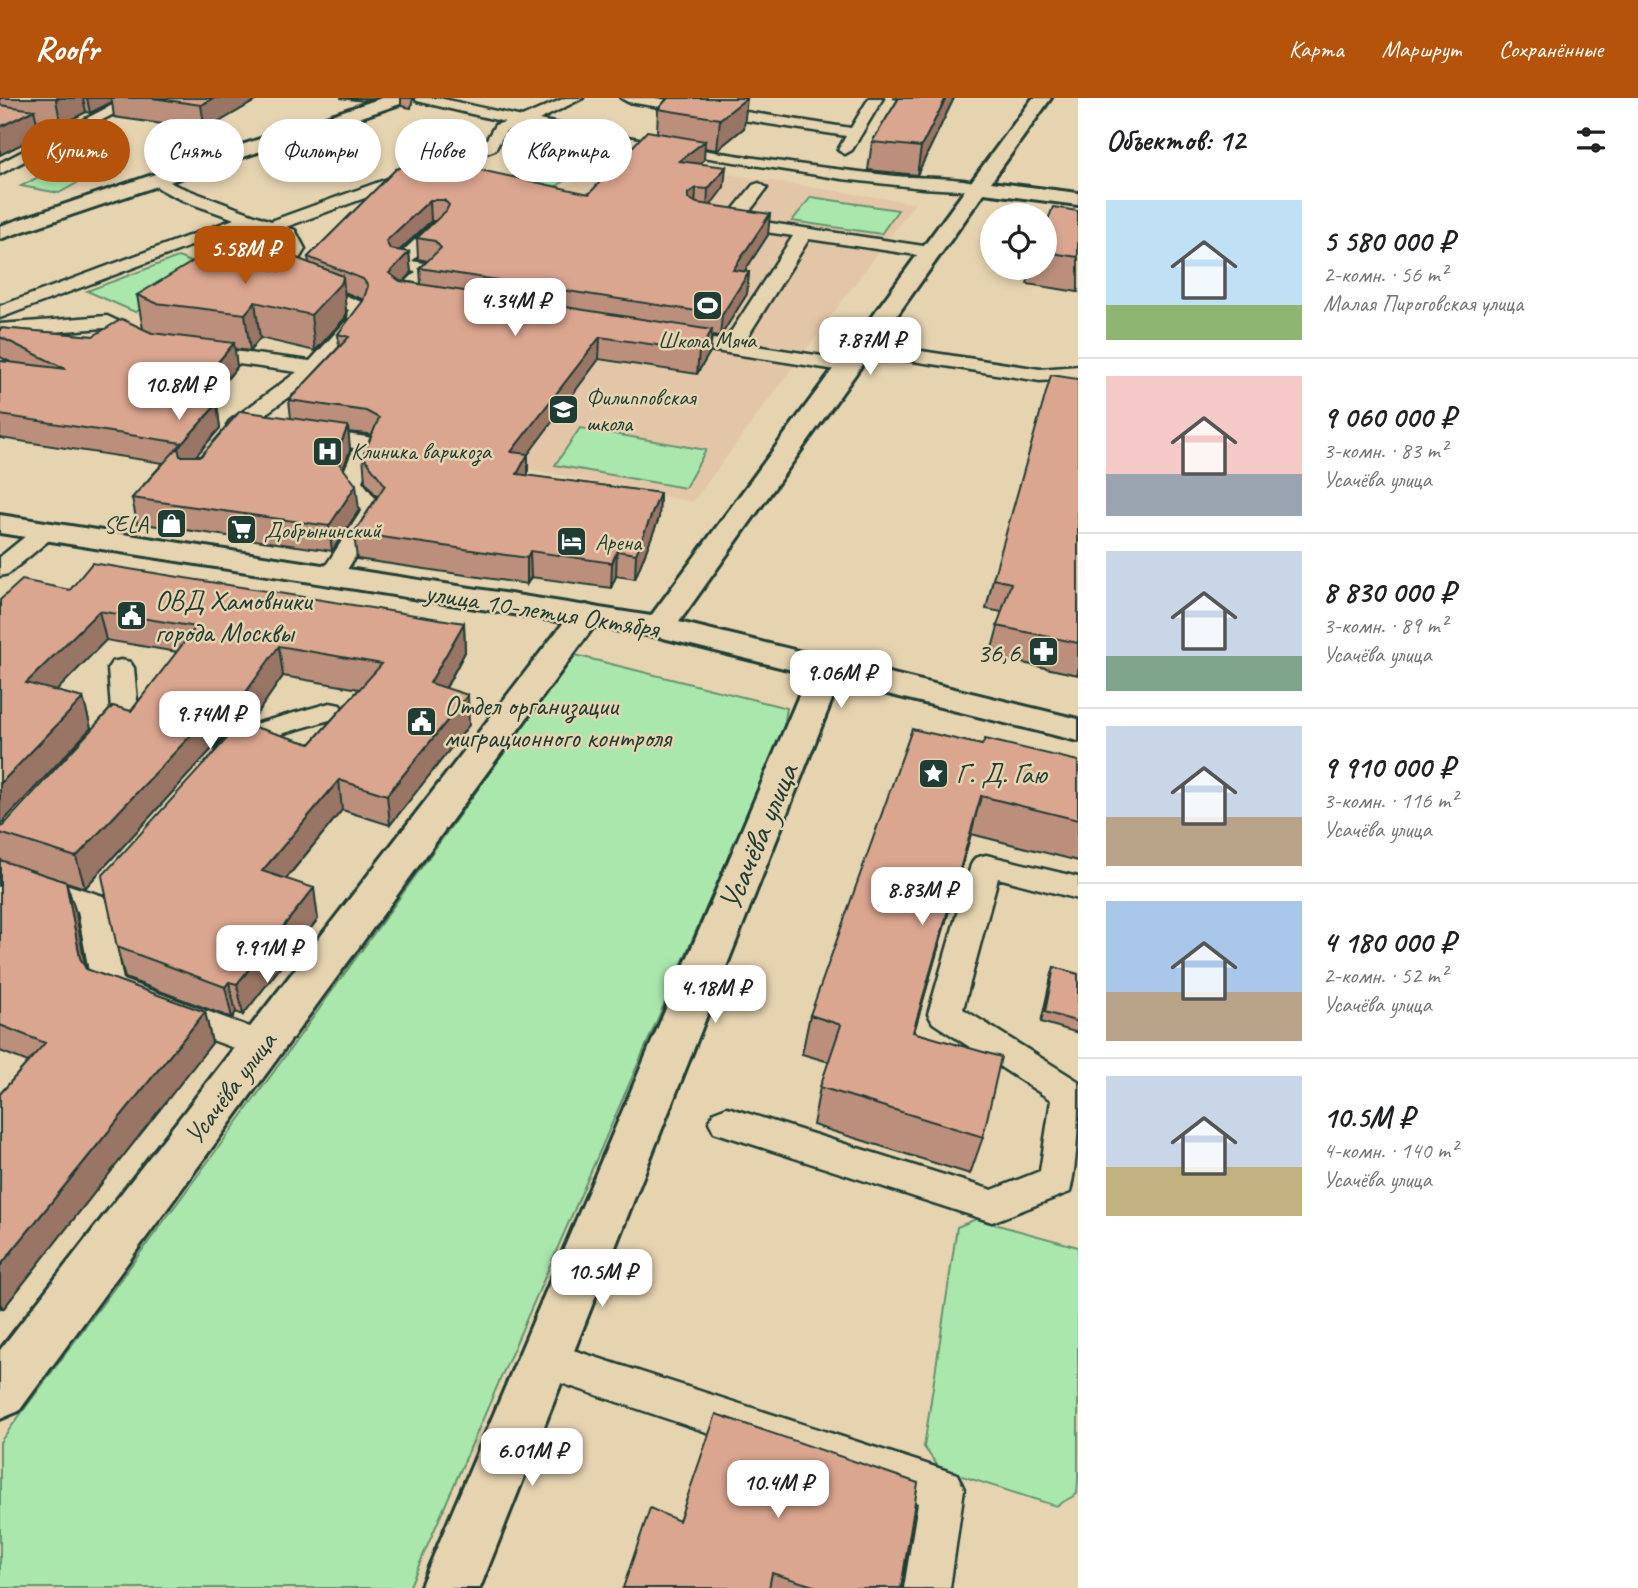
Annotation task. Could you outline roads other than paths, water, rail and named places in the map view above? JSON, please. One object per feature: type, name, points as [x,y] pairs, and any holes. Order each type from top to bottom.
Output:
[{"type":"street","points":[[244,150],[400,98]]},
{"type":"street","points":[[659,627],[1042,98]]},
{"type":"street","points":[[0,233],[147,182]]},
{"type":"street","points":[[976,186],[1078,199]]},
{"type":"street","name":"улица 10-летия Октября","points":[[0,524],[659,627],[1078,730]]},
{"type":"street","name":"Усачёва улица","points":[[0,1394],[586,615]]},
{"type":"street","name":"Усачёва улица","points":[[450,1588],[827,669]]},
{"type":"lane","points":[[96,119],[137,98]]},
{"type":"lane","points":[[422,98],[508,119]]},
{"type":"lane","points":[[525,119],[538,116],[576,98]]},
{"type":"lane","points":[[628,98],[854,133]]},
{"type":"lane","points":[[833,172],[876,98]]},
{"type":"lane","points":[[271,227],[491,147],[502,127]]},
{"type":"lane","points":[[632,142],[833,172],[943,186],[976,186]]},
{"type":"lane","points":[[0,169],[21,158]]},
{"type":"lane","points":[[160,182],[169,188],[289,234],[294,239],[296,249],[284,269],[288,279],[358,307],[357,320],[315,368],[237,425],[220,445]]},
{"type":"lane","points":[[734,222],[759,188]]},
{"type":"lane","points":[[709,218],[930,252]]},
{"type":"lane","points":[[0,312],[248,219]]},
{"type":"lane","points":[[439,227],[398,264],[430,269],[402,295],[442,302]]},
{"type":"lane","points":[[732,347],[804,233]]},
{"type":"lane","points":[[0,330],[107,322],[158,347],[315,368]]},
{"type":"lane","points":[[851,364],[732,347],[651,341],[851,364],[1041,375],[1078,372]]},
{"type":"lane","points":[[237,425],[263,429]]},
{"type":"lane","points":[[289,432],[367,443],[351,481],[373,510],[331,576]]},
{"type":"lane","points":[[0,569],[46,531]]},
{"type":"lane","points":[[82,759],[125,712],[121,668]]},
{"type":"lane","points":[[216,766],[243,736],[330,711]]},
{"type":"lane","points":[[727,1122],[992,1206],[1057,1181],[1074,1093],[945,1014],[986,864],[1078,888]]},
{"type":"lane","points":[[0,874],[101,894],[108,988],[262,1045]]},
{"type":"lane","points":[[542,1359],[942,1489],[927,1588]]},
{"type":"place","name":"Школа Мяча","points":[[707,306]]},
{"type":"place","name":"Филипповская школа","points":[[563,410]]},
{"type":"place","name":"Клиника варикоза","points":[[328,451]]},
{"type":"place","name":"SELA","points":[[171,524]]},
{"type":"place","name":"Добрынинский","points":[[241,530]]},
{"type":"place","name":"Арена","points":[[572,542]]},
{"type":"place","name":"ОВД Хамовники города Москвы","points":[[132,616]]},
{"type":"place","name":"36,6","points":[[1043,652]]},
{"type":"place","name":"Отдел организации миграционного контроля","points":[[421,721]]},
{"type":"place","name":"Г. Д. Гаю","points":[[933,773]]}]
